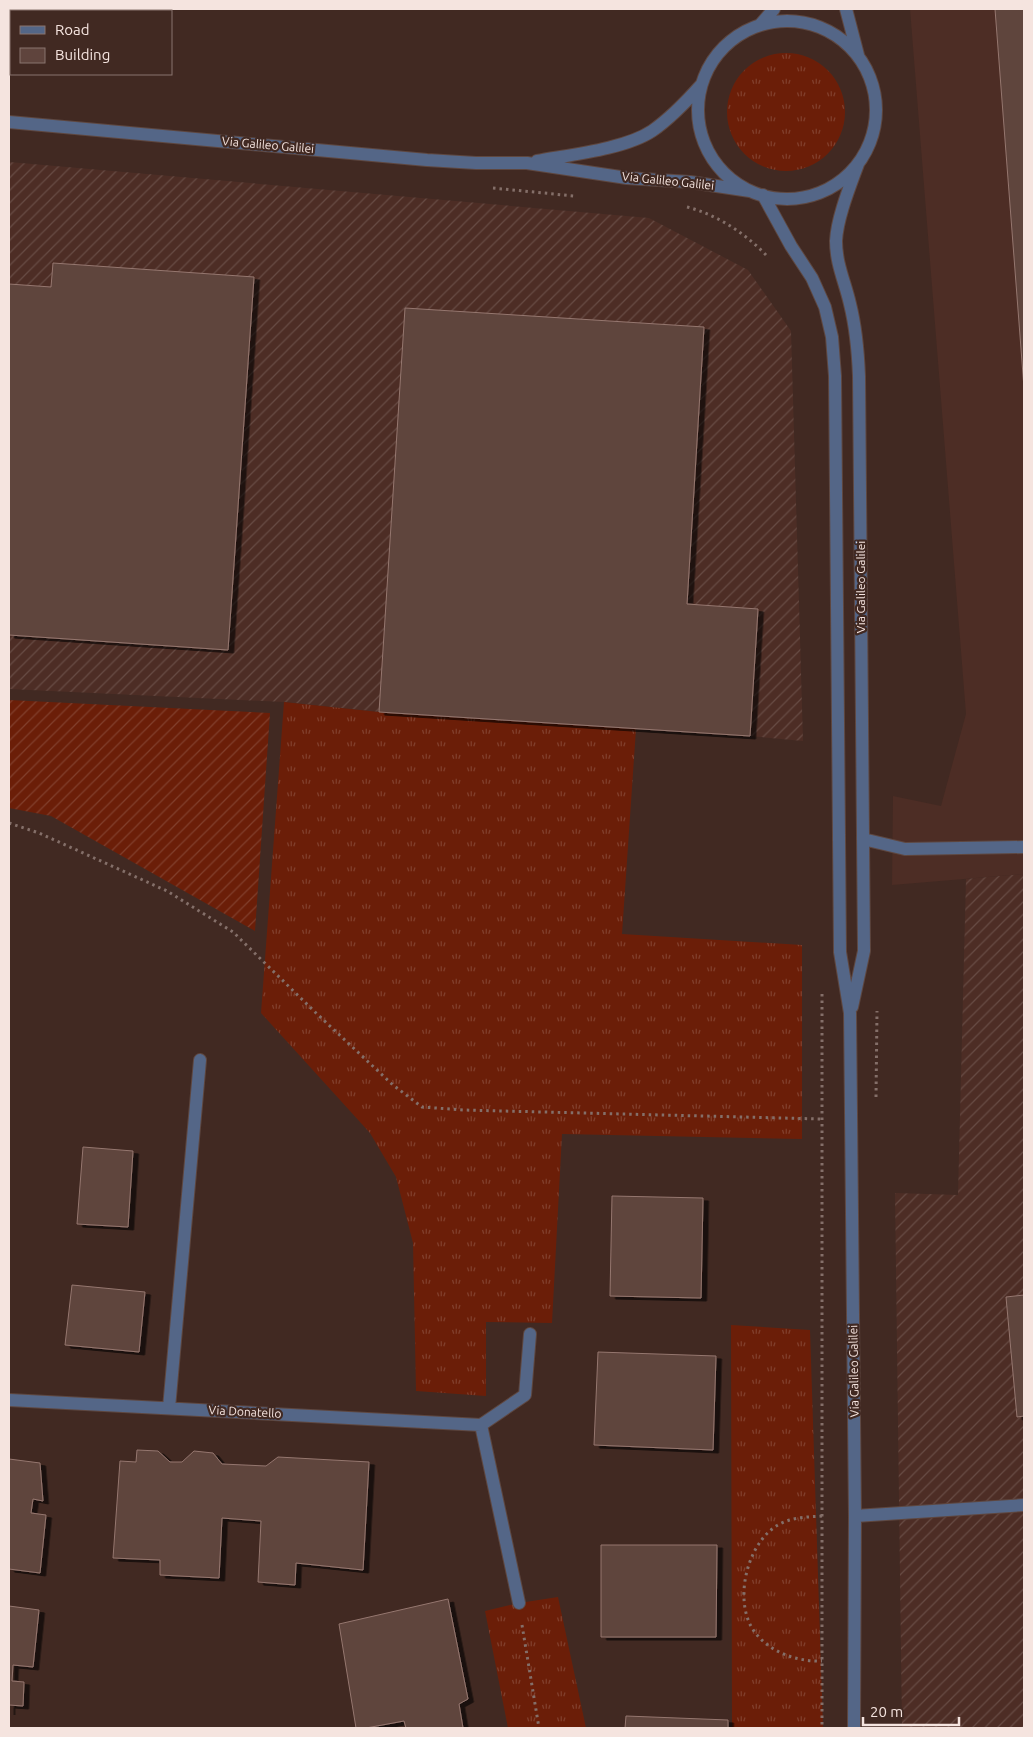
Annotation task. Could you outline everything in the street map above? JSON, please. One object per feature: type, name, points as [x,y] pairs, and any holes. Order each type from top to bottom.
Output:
[{"type":"street","points":[[760,25],[774,9]]},
{"type":"street","points":[[846,9],[858,55],[870,76],[876,98],[876,121],[870,144],[858,164],[836,184],[809,196],[779,199],[750,191],[729,177],[712,158],[702,135],[698,109],[702,84],[711,64],[724,47],[740,34],[760,25],[787,20],[814,24],[839,36],[858,55]]},
{"type":"street","name":"Via Galileo Galilei","points":[[527,163],[626,144],[650,133],[675,114],[702,84]]},
{"type":"street","name":"Via Galileo Galilei","points":[[9,122],[427,160],[476,163],[527,163],[627,178],[690,182],[750,191]]},
{"type":"street","name":"Via Galileo Galilei","points":[[850,1013],[864,952],[859,376],[854,322],[850,301],[839,269],[836,239],[845,200],[858,164]]},
{"type":"street","name":"Via Galileo Galilei","points":[[763,194],[791,246],[820,293],[828,314],[835,376],[840,952],[850,1013],[855,1516],[854,1728]]},
{"type":"street","points":[[863,839],[905,849],[1024,846]]},
{"type":"street","points":[[169,1408],[200,1060]]},
{"type":"street","points":[[519,1603],[481,1425],[525,1395],[530,1334]]},
{"type":"street","name":"Via Donatello","points":[[9,1400],[481,1425]]},
{"type":"street","points":[[855,1516],[1024,1505]]},
{"type":"path","points":[[485,187],[584,197]]},
{"type":"path","points":[[683,206],[701,211],[720,220],[757,245],[771,260]]},
{"type":"path","points":[[9,823],[39,833],[168,891],[233,932],[393,1085],[422,1107],[463,1110],[822,1119]]},
{"type":"path","points":[[822,991],[822,1728]]},
{"type":"path","points":[[822,1516],[785,1521],[768,1532],[760,1542],[747,1569],[745,1599],[752,1627],[758,1636],[769,1645],[790,1657],[822,1661]]},
{"type":"path","points":[[519,1603],[539,1728]]},
{"type":"shaded area","points":[[910,9],[1024,9],[1024,874],[892,885],[893,796],[941,806],[966,714]]},
{"type":"shaded area","points":[[9,162],[649,218],[748,270],[791,331],[803,741],[379,712],[284,702],[9,689]]},
{"type":"shaded area","points":[[1024,874],[1024,1728],[902,1728],[895,1193],[958,1195],[966,879]]},
{"type":"green space","points":[[786,53],[808,58],[819,63],[835,79],[840,90],[845,112],[840,134],[835,145],[819,161],[808,166],[786,171],[764,166],[753,161],[737,145],[732,134],[727,112],[732,90],[737,79],[753,63],[764,58]]},
{"type":"green space","points":[[9,700],[270,713],[255,931],[51,816],[9,808]]},
{"type":"green space","points":[[284,702],[379,712],[636,729],[622,934],[802,945],[802,1139],[562,1134],[552,1323],[486,1322],[486,1396],[416,1391],[413,1243],[396,1177],[370,1133],[261,1013]]},
{"type":"green space","points":[[731,1325],[810,1330],[823,1728],[732,1728]]},
{"type":"green space","points":[[558,1597],[586,1728],[508,1728],[485,1611]]},
{"type":"building","points":[[995,9],[1024,9],[1024,388]]},
{"type":"building","points":[[53,263],[254,277],[228,650],[9,635],[9,284],[51,287]]},
{"type":"building","points":[[405,308],[704,327],[687,604],[758,609],[750,736],[379,712]]},
{"type":"building","points":[[83,1147],[133,1151],[128,1227],[77,1224]]},
{"type":"building","points":[[612,1196],[703,1198],[701,1298],[610,1296]]},
{"type":"building","points":[[72,1285],[145,1292],[139,1352],[65,1345]]},
{"type":"building","points":[[1024,1295],[1024,1416],[1017,1417],[1006,1297]]},
{"type":"building","points":[[598,1352],[716,1356],[713,1450],[594,1445]]},
{"type":"building","points":[[137,1450],[158,1451],[170,1462],[182,1462],[194,1451],[213,1453],[222,1464],[266,1466],[278,1457],[369,1462],[363,1570],[296,1563],[295,1585],[258,1582],[261,1521],[222,1518],[219,1578],[160,1575],[160,1560],[113,1558],[120,1461],[136,1462]]},
{"type":"building","points":[[9,1459],[40,1463],[43,1501],[33,1499],[31,1513],[46,1515],[40,1573],[9,1569]]},
{"type":"building","points":[[601,1545],[717,1545],[716,1637],[601,1637]]},
{"type":"building","points":[[448,1599],[468,1699],[459,1704],[463,1728],[406,1728],[404,1721],[356,1728],[339,1624]]},
{"type":"building","points":[[9,1606],[39,1610],[33,1667],[13,1665],[12,1681],[24,1682],[23,1706],[9,1705]]},
{"type":"building","points":[[626,1716],[728,1720],[728,1728],[625,1728]]}]
